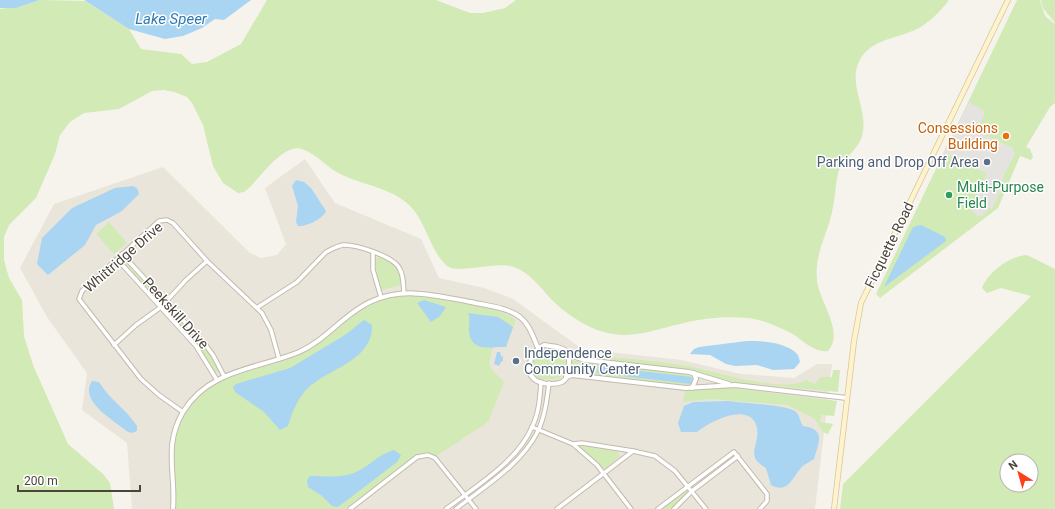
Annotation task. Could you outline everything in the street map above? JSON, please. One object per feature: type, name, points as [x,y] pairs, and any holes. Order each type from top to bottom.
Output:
[{"type":"main road","name":"Ficquette Road","points":[[834,509],[854,341],[861,303],[1008,0]]},
{"type":"street","name":"Whittridge Drive","points":[[183,412],[148,386],[79,299],[82,291],[159,222],[167,220],[172,223],[207,261],[258,307],[271,330],[279,359]]},
{"type":"street","points":[[258,307],[297,282],[332,248],[350,245],[390,259],[399,267],[402,273],[404,293]]},
{"type":"street","points":[[374,253],[373,270],[381,297]]},
{"type":"street","name":"Peekskill Drive","points":[[122,254],[209,349],[224,376]]},
{"type":"street","name":"Peekskill Drive","points":[[117,259],[202,353],[217,380]]},
{"type":"street","points":[[114,345],[136,325],[161,307],[186,280],[207,261]]},
{"type":"street","points":[[173,509],[174,495],[171,471],[171,449],[173,437],[183,412],[201,391],[224,376],[301,351],[322,339],[356,310],[381,297],[404,293],[428,293],[501,308],[514,314],[526,324],[538,348]]},
{"type":"street","points":[[569,355],[566,377],[564,381],[559,384],[535,380],[530,372],[530,362],[534,352],[544,345],[562,348],[567,351],[569,355],[584,360],[694,373],[735,386]]},
{"type":"street","points":[[692,388],[696,379],[694,373]]},
{"type":"street","points":[[566,377],[572,375],[692,388],[735,386],[848,398]]},
{"type":"street","points":[[446,509],[512,456],[526,438],[532,427],[538,409],[542,382]]},
{"type":"street","points":[[456,509],[517,461],[539,430],[546,403],[549,383]]},
{"type":"street","points":[[532,427],[573,444],[593,461],[631,509]]},
{"type":"street","points":[[573,444],[582,443],[655,456],[667,464],[688,486],[706,509]]},
{"type":"street","points":[[557,509],[633,451]]},
{"type":"street","points":[[658,509],[734,452],[767,494],[767,501],[760,509]]},
{"type":"street","points":[[350,509],[417,457],[424,455],[435,458],[476,509]]},
{"type":"street","points":[[674,509],[692,492],[738,456]]},
{"type":"shaded area","name":"Parking and Drop Off Area","points":[[969,102],[984,111],[984,115],[977,131],[1013,148],[1015,154],[1003,177],[1003,180],[1005,181],[992,209],[989,208],[982,216],[977,216],[973,212],[973,205],[988,170],[986,173],[943,153]]},
{"type":"shaded area","points":[[305,159],[335,203],[421,239],[439,278],[484,288],[513,299],[582,349],[681,360],[741,374],[794,378],[817,364],[832,364],[815,509],[132,509],[127,443],[82,410],[87,373],[47,317],[20,268],[54,204],[163,167],[250,253],[261,258],[277,255],[286,244],[265,188]]},
{"type":"green space","points":[[40,0],[85,1],[129,29],[141,49],[181,54],[192,64],[207,62],[241,44],[267,0],[436,0],[470,13],[483,13],[505,8],[516,0],[949,0],[938,13],[925,24],[915,30],[882,41],[875,45],[862,56],[858,64],[856,82],[863,118],[862,136],[838,173],[831,216],[820,252],[817,270],[819,289],[833,326],[834,335],[828,351],[817,350],[794,335],[774,325],[758,320],[739,317],[705,319],[629,335],[619,335],[597,330],[567,313],[557,305],[528,275],[516,268],[495,265],[459,269],[447,266],[436,252],[420,219],[402,199],[386,191],[342,175],[312,154],[302,149],[287,151],[273,162],[249,188],[244,192],[238,193],[223,183],[213,166],[203,125],[192,103],[187,97],[164,90],[152,91],[119,109],[84,113],[70,122],[60,135],[55,154],[36,198],[9,225],[4,237],[4,260],[9,278],[22,300],[24,336],[33,365],[68,444],[103,474],[110,483],[114,509],[0,509],[0,9],[23,6]]},
{"type":"green space","points":[[1017,0],[1040,0],[1045,16],[1055,24],[1055,103],[1050,107],[1026,147],[1030,149],[1033,157],[1031,160],[1020,156],[998,208],[880,298],[876,294]]},
{"type":"green space","points":[[1041,0],[1055,0],[1055,23],[1043,8]]},
{"type":"green space","points":[[109,222],[127,243],[114,254],[96,234]]},
{"type":"green space","points":[[1027,255],[1055,269],[1055,509],[840,509],[843,484],[1031,296],[1001,288],[987,293],[982,288],[989,276],[994,271],[1013,258]]},
{"type":"green space","points":[[378,257],[384,258],[395,266],[401,285],[381,290],[376,275],[375,260]]},
{"type":"green space","points":[[122,261],[125,261],[159,299],[159,301],[157,302]]},
{"type":"green space","points":[[411,295],[495,310],[516,320],[506,347],[493,347],[490,364],[492,370],[504,382],[488,422],[435,457],[423,453],[418,454],[345,509],[175,509],[176,493],[173,460],[175,439],[185,414],[196,399],[209,388],[222,381],[301,354],[329,336],[352,317],[377,302],[392,297]]},
{"type":"green space","points":[[165,307],[179,318],[197,336],[212,356],[219,372],[214,372],[202,351],[164,309]]},
{"type":"green space","points":[[543,348],[558,349],[565,355],[565,371],[561,377],[557,379],[542,379],[534,375],[532,368],[535,356]]},
{"type":"green space","points":[[578,352],[584,355],[636,359],[688,366],[766,383],[796,384],[806,380],[815,384],[821,377],[832,377],[833,370],[840,370],[838,392],[736,382],[710,377],[689,369],[586,358],[582,359],[575,356]]},
{"type":"green space","points":[[570,360],[690,374],[694,379],[691,386],[569,373]]},
{"type":"green space","points":[[723,387],[837,401],[834,416],[821,415],[820,422],[833,424],[828,434],[823,432],[815,419],[787,405],[711,399],[683,402],[685,391]]},
{"type":"green space","points":[[582,446],[617,451],[620,456],[606,468],[603,468],[580,448]]},
{"type":"green space","points":[[685,490],[689,492],[673,509],[661,509]]},
{"type":"water","points":[[0,0],[40,0],[16,8],[0,8]]},
{"type":"water","name":"Lake Speer","points":[[84,0],[251,0],[224,20],[215,19],[202,28],[183,36],[165,39],[129,29]]},
{"type":"water","points":[[296,180],[304,182],[311,188],[326,211],[318,220],[301,226],[298,226],[296,222],[298,206],[292,186]]},
{"type":"water","points":[[133,186],[137,188],[139,194],[122,211],[96,225],[85,245],[48,275],[37,264],[42,238],[72,208],[115,188]]},
{"type":"water","points":[[921,225],[945,237],[946,241],[884,287],[913,227]]},
{"type":"water","points":[[424,300],[446,307],[440,316],[431,322],[417,303]]},
{"type":"water","points":[[468,313],[498,317],[513,327],[506,347],[490,348],[479,346],[474,343],[469,332]]},
{"type":"water","points":[[364,320],[372,325],[370,338],[365,348],[357,356],[324,376],[305,391],[299,399],[288,426],[280,430],[264,412],[235,392],[233,387],[236,384],[290,368],[345,335]]},
{"type":"water","points":[[747,341],[774,343],[788,347],[798,355],[800,362],[794,369],[773,370],[757,365],[735,366],[726,364],[710,355],[690,354],[694,349],[699,347]]},
{"type":"water","points":[[497,352],[500,352],[501,356],[503,357],[503,361],[499,366],[494,364]]},
{"type":"water","points":[[598,366],[692,377],[691,384],[597,373]]},
{"type":"water","points":[[92,381],[99,382],[108,394],[128,414],[137,426],[137,431],[132,433],[128,432],[100,410],[90,396],[89,388]]},
{"type":"water","points":[[728,401],[775,406],[796,412],[803,426],[815,430],[818,433],[819,442],[814,459],[802,467],[789,484],[782,488],[777,487],[771,485],[766,468],[759,464],[754,455],[757,440],[757,428],[753,420],[747,415],[739,414],[720,419],[697,432],[681,432],[678,423],[684,406],[693,402]]},
{"type":"water","points":[[394,450],[401,455],[397,462],[338,507],[332,506],[322,496],[308,487],[307,480],[310,476],[335,476],[351,474]]},
{"type":"place","name":"Consessions Building","points":[[1006,136]]},
{"type":"place","name":"Parking and Drop Off Area","points":[[987,162]]},
{"type":"place","name":"Multi-Purpose Field","points":[[949,195]]},
{"type":"place","name":"Independence Community Center","points":[[516,361]]}]
